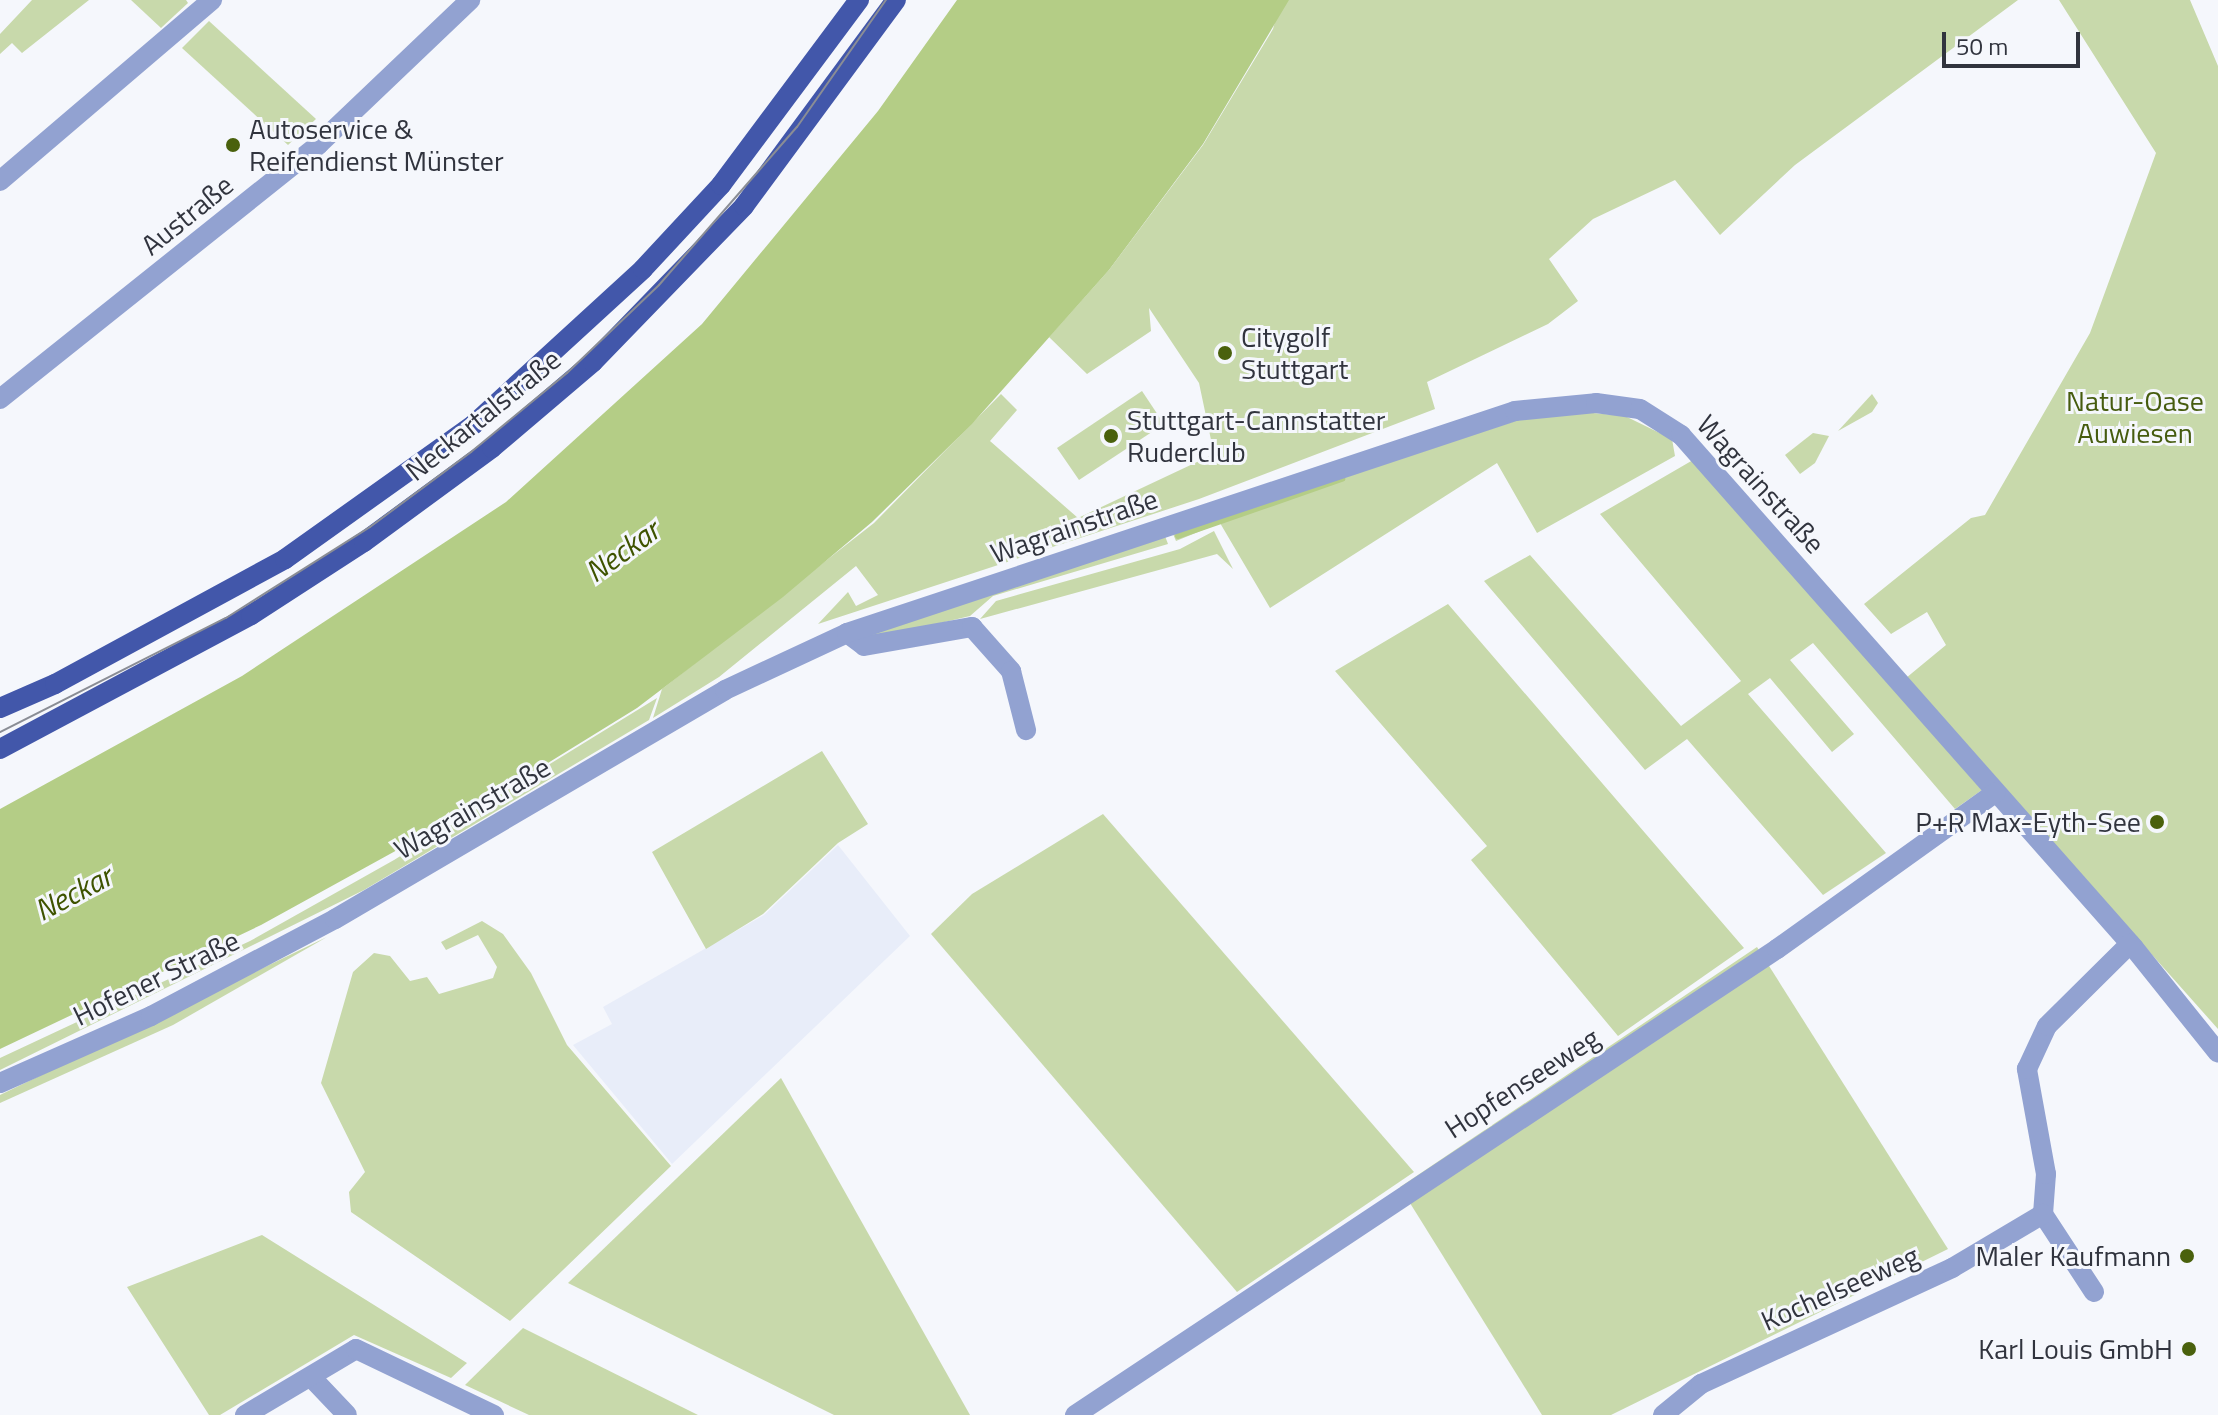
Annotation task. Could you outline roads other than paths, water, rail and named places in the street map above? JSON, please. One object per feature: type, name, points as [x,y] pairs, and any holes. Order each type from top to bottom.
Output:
[{"type":"main road","name":"Neckartalstraße","points":[[0,708],[55,684],[285,559],[474,424],[612,299],[711,195],[777,115],[859,0]]},
{"type":"main road","name":"Neckartalstraße","points":[[0,749],[251,615],[387,526],[492,448],[593,362],[744,206],[896,0]]},
{"type":"street","points":[[0,181],[212,0]]},
{"type":"street","name":"Austraße","points":[[0,399],[319,144],[470,0]]},
{"type":"street","name":"Wagrainstraße","points":[[335,919],[725,690],[847,633],[1515,411],[1549,404],[1625,406],[1653,415],[1681,435],[2130,944],[2218,1053]]},
{"type":"street","points":[[847,633],[864,646],[972,627],[1011,671],[1026,730]]},
{"type":"street","name":"Hopfenseeweg","points":[[1075,1415],[1777,949],[1996,792]]},
{"type":"street","name":"Hofener Straße","points":[[0,1083],[151,1016],[335,919]]},
{"type":"street","points":[[2094,1292],[2043,1214],[2046,1174],[2028,1091],[2034,1046],[2130,944]]},
{"type":"street","name":"Kochelseeweg","points":[[1663,1415],[1701,1384],[1952,1268],[2043,1214]]},
{"type":"street","points":[[245,1415],[356,1349],[494,1415]]},
{"type":"street","points":[[311,1377],[347,1415]]},
{"type":"water","name":"Neckar","points":[[957,0],[1289,0],[1203,144],[1109,270],[972,424],[872,522],[783,597],[637,708],[488,800],[261,925],[0,1049],[0,809],[242,676],[506,502],[702,324],[878,111]]},
{"type":"waterway","points":[[1178,536],[1342,479]]},
{"type":"tram line","points":[[0,732],[226,618],[370,527],[471,452],[567,373],[659,285],[797,127],[886,0]]},
{"type":"place","name":"Autoservice & Reifendienst Münster","points":[[233,145]]},
{"type":"place","name":"Citygolf Stuttgart","points":[[1225,353]]},
{"type":"place","name":"Stuttgart-Cannstatter Ruderclub","points":[[1111,436]]},
{"type":"place","name":"P+R Max-Eyth-See","points":[[2157,822]]},
{"type":"place","name":"Maler Kaufmann","points":[[2187,1256]]},
{"type":"place","name":"Karl Louis GmbH","points":[[2189,1349]]},
{"type":"park label","name":"Natur-Oase Auwiesen","points":[[2135,417]]}]
